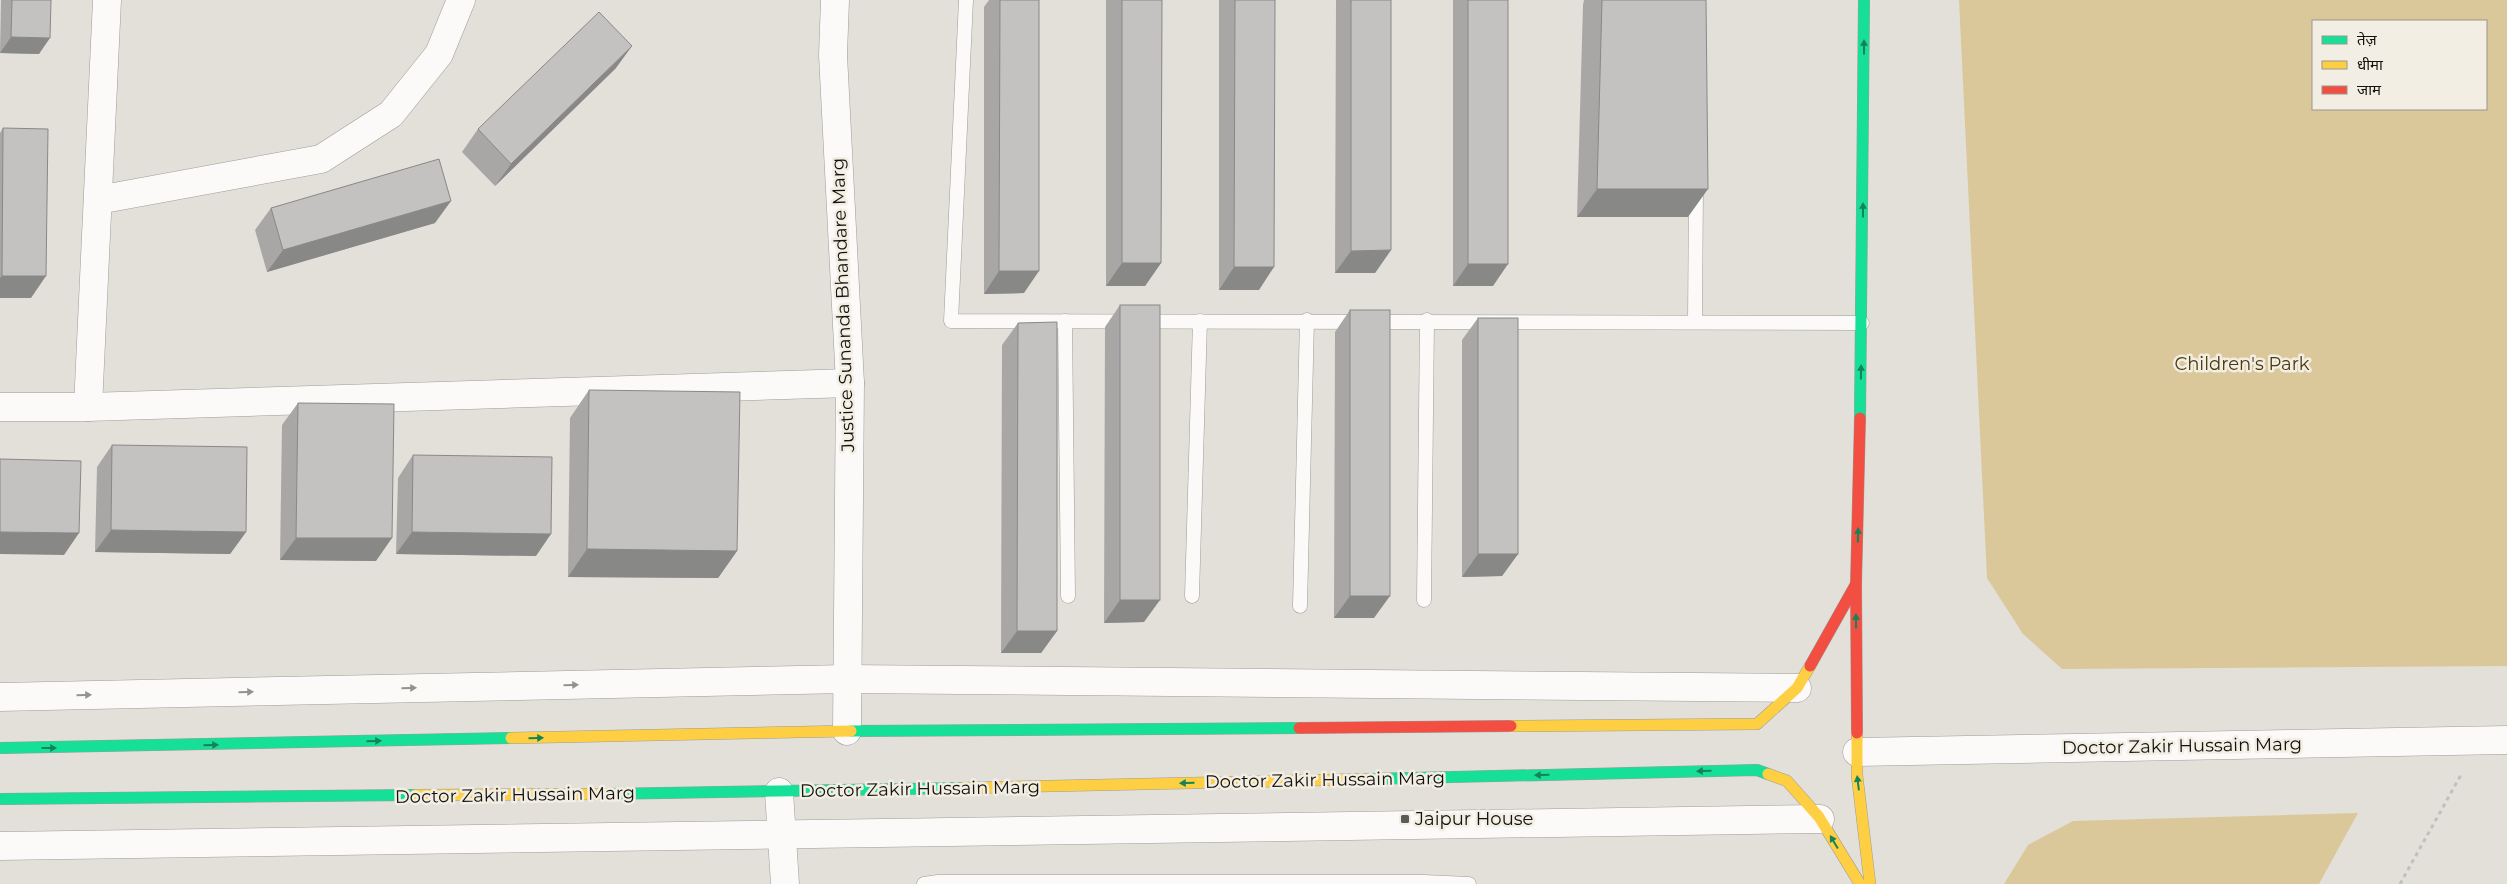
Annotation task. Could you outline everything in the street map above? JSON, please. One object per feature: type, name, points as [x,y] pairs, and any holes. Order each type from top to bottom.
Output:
[{"type":"main road","points":[[1864,0],[1862,323],[1856,584],[1856,752],[1870,884]]},
{"type":"main road","points":[[0,748],[847,731],[1757,724],[1797,688],[1856,584]]},
{"type":"main road","name":"Doctor Zakir Hussain Marg","points":[[0,799],[779,792],[1757,770],[1787,781],[1820,819],[1860,884]]},
{"type":"street","points":[[88,407],[107,0]]},
{"type":"street","points":[[98,200],[321,159],[391,114],[439,54],[461,0]]},
{"type":"street","name":"Justice Sunanda Bhandare Marg","points":[[835,0],[833,56],[850,383],[847,731]]},
{"type":"street","points":[[0,407],[88,407],[850,383]]},
{"type":"street","points":[[0,697],[847,679],[1797,688]]},
{"type":"street","name":"Doctor Zakir Hussain Marg","points":[[1856,752],[2494,741]]},
{"type":"street","points":[[779,792],[785,884]]},
{"type":"street","points":[[0,846],[1820,819]]},
{"type":"lane","points":[[966,0],[951,321],[1427,320],[1862,323]]},
{"type":"lane","points":[[1695,322],[1696,176]]},
{"type":"lane","points":[[1300,606],[1307,320]]},
{"type":"lane","points":[[1424,600],[1427,320]]},
{"type":"lane","points":[[1065,321],[1068,596]]},
{"type":"lane","points":[[1192,596],[1200,321]]},
{"type":"lane","points":[[924,884],[938,882],[1424,882],[1469,884]]},
{"type":"path","points":[[2400,884],[2494,741]]},
{"type":"green space","name":"Children's Park","points":[[1959,0],[2507,0],[2507,666],[2062,669],[2023,634],[1987,578]]},
{"type":"green space","points":[[2358,813],[2319,884],[2004,884],[2028,845],[2073,821]]},
{"type":"building","points":[[12,0],[51,0],[50,38],[11,37]]},
{"type":"building","points":[[1000,0],[1039,0],[1039,271],[999,271]]},
{"type":"building","points":[[1122,0],[1162,0],[1161,263],[1122,263]]},
{"type":"building","points":[[1235,0],[1275,0],[1274,267],[1234,267]]},
{"type":"building","points":[[1351,0],[1391,0],[1391,250],[1351,251]]},
{"type":"building","points":[[1468,0],[1508,0],[1508,264],[1468,264]]},
{"type":"building","points":[[1602,0],[1706,0],[1708,189],[1597,189]]},
{"type":"building","points":[[599,12],[632,46],[511,164],[478,129]]},
{"type":"building","points":[[3,128],[48,129],[46,276],[2,276]]},
{"type":"building","points":[[439,159],[451,201],[283,250],[271,208]]},
{"type":"building","points":[[1120,305],[1160,305],[1160,600],[1120,600]]},
{"type":"building","points":[[1350,310],[1390,310],[1390,596],[1350,596]]},
{"type":"building","points":[[1478,318],[1518,318],[1518,554],[1478,554]]},
{"type":"building","points":[[1057,322],[1057,631],[1017,631],[1018,323]]},
{"type":"building","points":[[589,390],[740,392],[737,551],[587,549]]},
{"type":"building","points":[[298,403],[394,404],[392,538],[296,538]]},
{"type":"building","points":[[112,445],[247,447],[246,532],[111,530]]},
{"type":"building","points":[[413,455],[552,457],[551,534],[412,532]]},
{"type":"building","points":[[0,459],[81,461],[79,533],[0,532]]},
{"type":"traffic: fast","points":[[1860,418],[1864,0]]},
{"type":"traffic: fast","points":[[851,731],[1299,728]]},
{"type":"traffic: fast","points":[[0,748],[511,738]]},
{"type":"traffic: fast","points":[[1368,779],[1757,770],[1768,774]]},
{"type":"traffic: fast","points":[[604,794],[962,788]]},
{"type":"traffic: fast","points":[[0,799],[415,795]]},
{"type":"traffic: slow","points":[[1511,726],[1757,724],[1797,688],[1810,666]]},
{"type":"traffic: slow","points":[[511,738],[851,731]]},
{"type":"traffic: slow","points":[[1857,733],[1857,775],[1870,884]]},
{"type":"traffic: slow","points":[[1768,774],[1787,781],[1819,817],[1860,884]]},
{"type":"traffic: slow","points":[[962,788],[1368,779]]},
{"type":"traffic: slow","points":[[415,795],[604,794]]},
{"type":"traffic: jam","points":[[1857,733],[1856,584],[1860,418]]},
{"type":"traffic: jam","points":[[1810,666],[1856,584]]},
{"type":"traffic: jam","points":[[1299,728],[1511,726]]},
{"type":"place","name":"Jaipur House","points":[[1405,819]]}]
